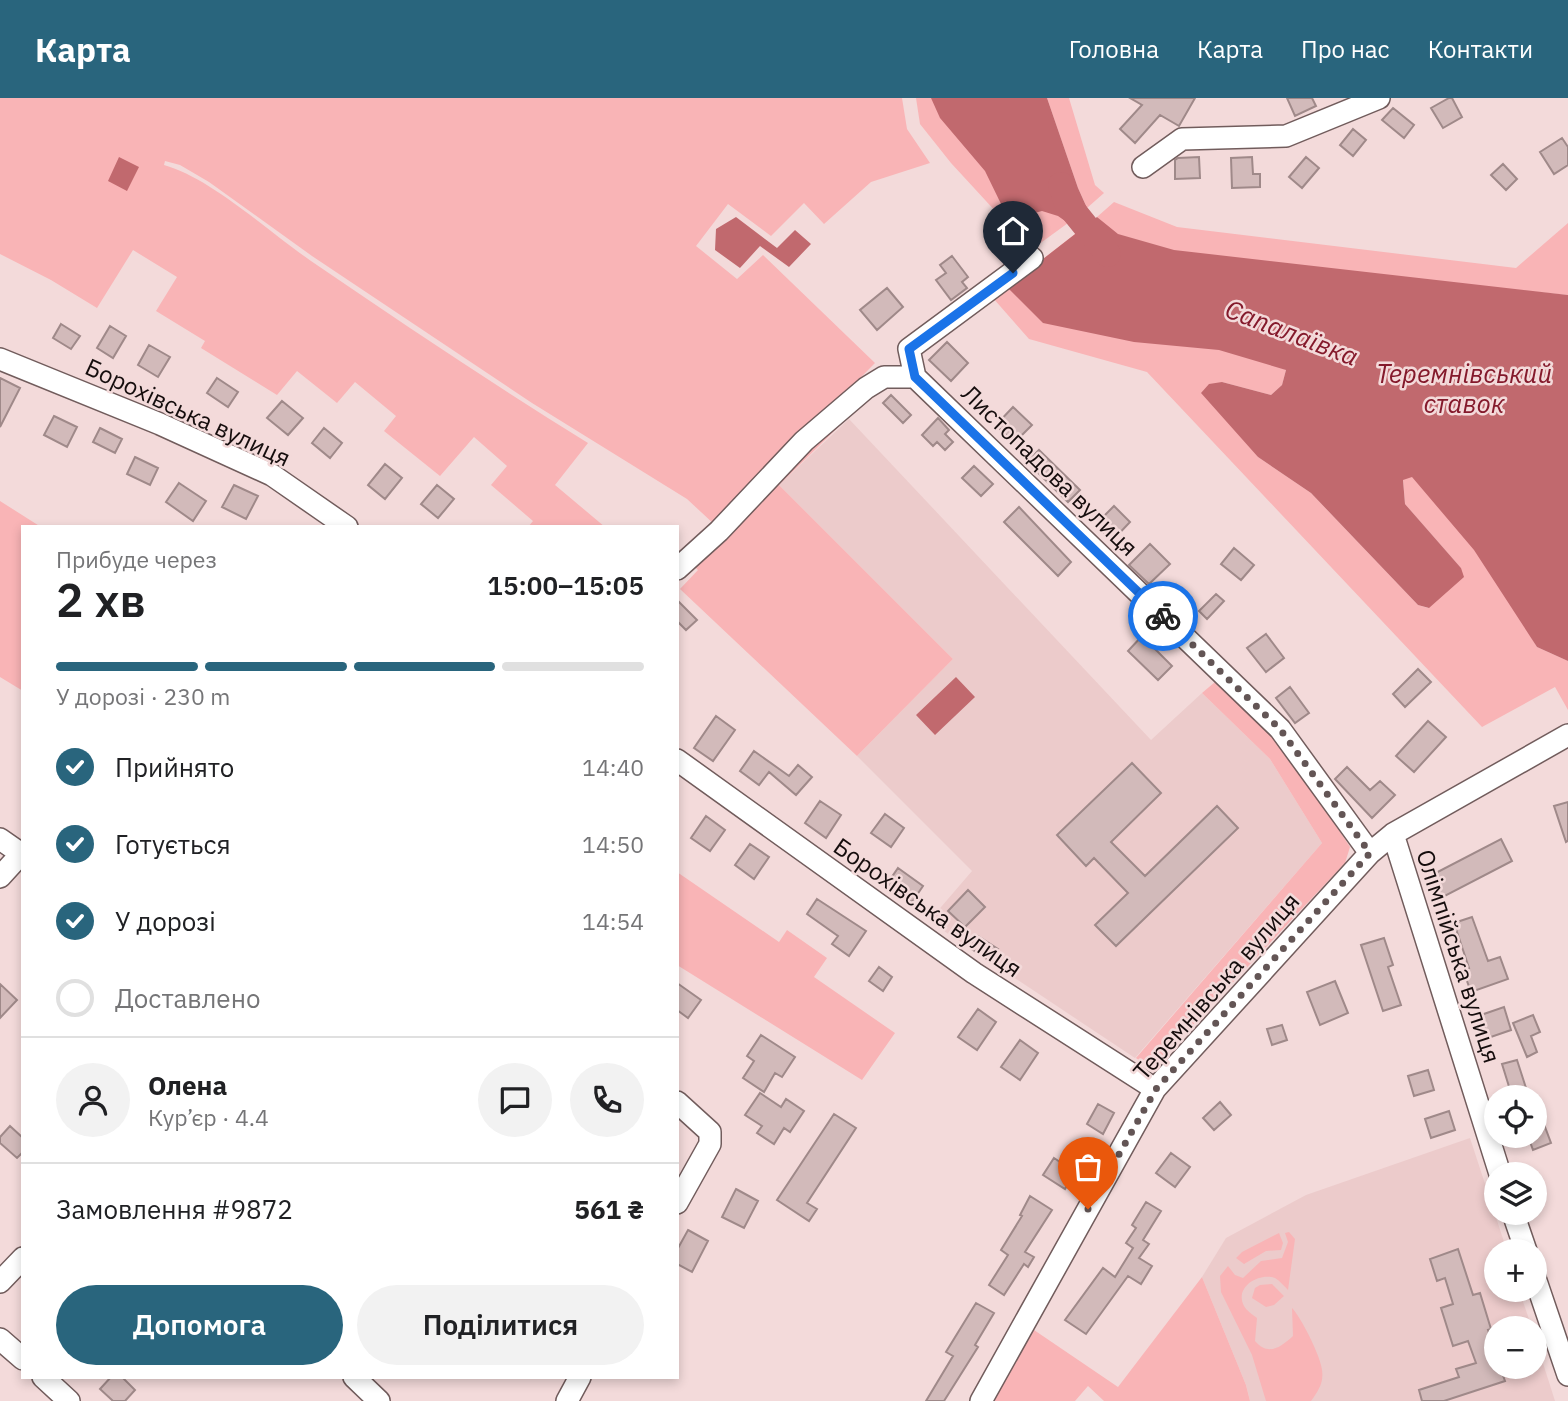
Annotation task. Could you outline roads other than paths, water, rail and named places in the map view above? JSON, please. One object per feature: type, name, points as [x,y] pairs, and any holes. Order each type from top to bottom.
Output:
[{"type":"street","points":[[1143,167],[1182,139],[1286,136],[1379,98]]},
{"type":"street","points":[[679,567],[719,531],[804,441],[866,388],[884,377],[915,377],[909,349],[1032,258]]},
{"type":"street","name":"Борохівська вулиця","points":[[0,359],[160,424],[272,475],[344,525]]},
{"type":"street","name":"Листопадова вулиця","points":[[915,377],[1280,729],[1370,853]]},
{"type":"street","name":"Теремнівська вулиця","points":[[981,1401],[1156,1089],[1370,853],[1393,835],[1568,735]]},
{"type":"street","name":"Борохівська вулиця","points":[[679,761],[974,974],[1156,1089]]},
{"type":"street","name":"Олімпійська вулиця","points":[[1393,835],[1496,1162]]},
{"type":"street","points":[[0,839],[21,853]]},
{"type":"street","points":[[0,877],[21,855]]},
{"type":"street","points":[[679,1104],[710,1132],[710,1144],[679,1199]]},
{"type":"street","points":[[0,1282],[21,1260]]},
{"type":"street","points":[[1543,1302],[1568,1375]]},
{"type":"street","points":[[0,1339],[21,1357]]},
{"type":"street","points":[[45,1379],[69,1401]]},
{"type":"street","points":[[356,1379],[379,1401]]},
{"type":"street","points":[[567,1401],[579,1379]]},
{"type":"water","points":[[931,98],[1047,98],[1087,208],[1068,223],[1058,216],[1042,211],[1023,216],[1003,208],[985,171],[940,118]]},
{"type":"water","points":[[119,157],[139,167],[127,191],[108,181]]},
{"type":"water","points":[[736,217],[777,248],[795,230],[811,244],[789,267],[760,246],[740,268],[715,250],[716,229]]},
{"type":"water","name":"Теремнівський ставок","points":[[1097,217],[1118,234],[1174,250],[1568,295],[1568,661],[1537,647],[1474,550],[1412,477],[1403,480],[1405,504],[1461,568],[1464,577],[1429,608],[1418,605],[1311,493],[1258,457],[1201,393],[1209,384],[1222,382],[1271,395],[1282,385],[1286,370],[1219,350],[1134,342],[1043,323],[1007,287]]},
{"type":"water","points":[[956,677],[975,697],[935,735],[916,715]]},
{"type":"waterway","name":"Сапалаївка","points":[[1061,185],[1067,203],[1108,254]]}]
